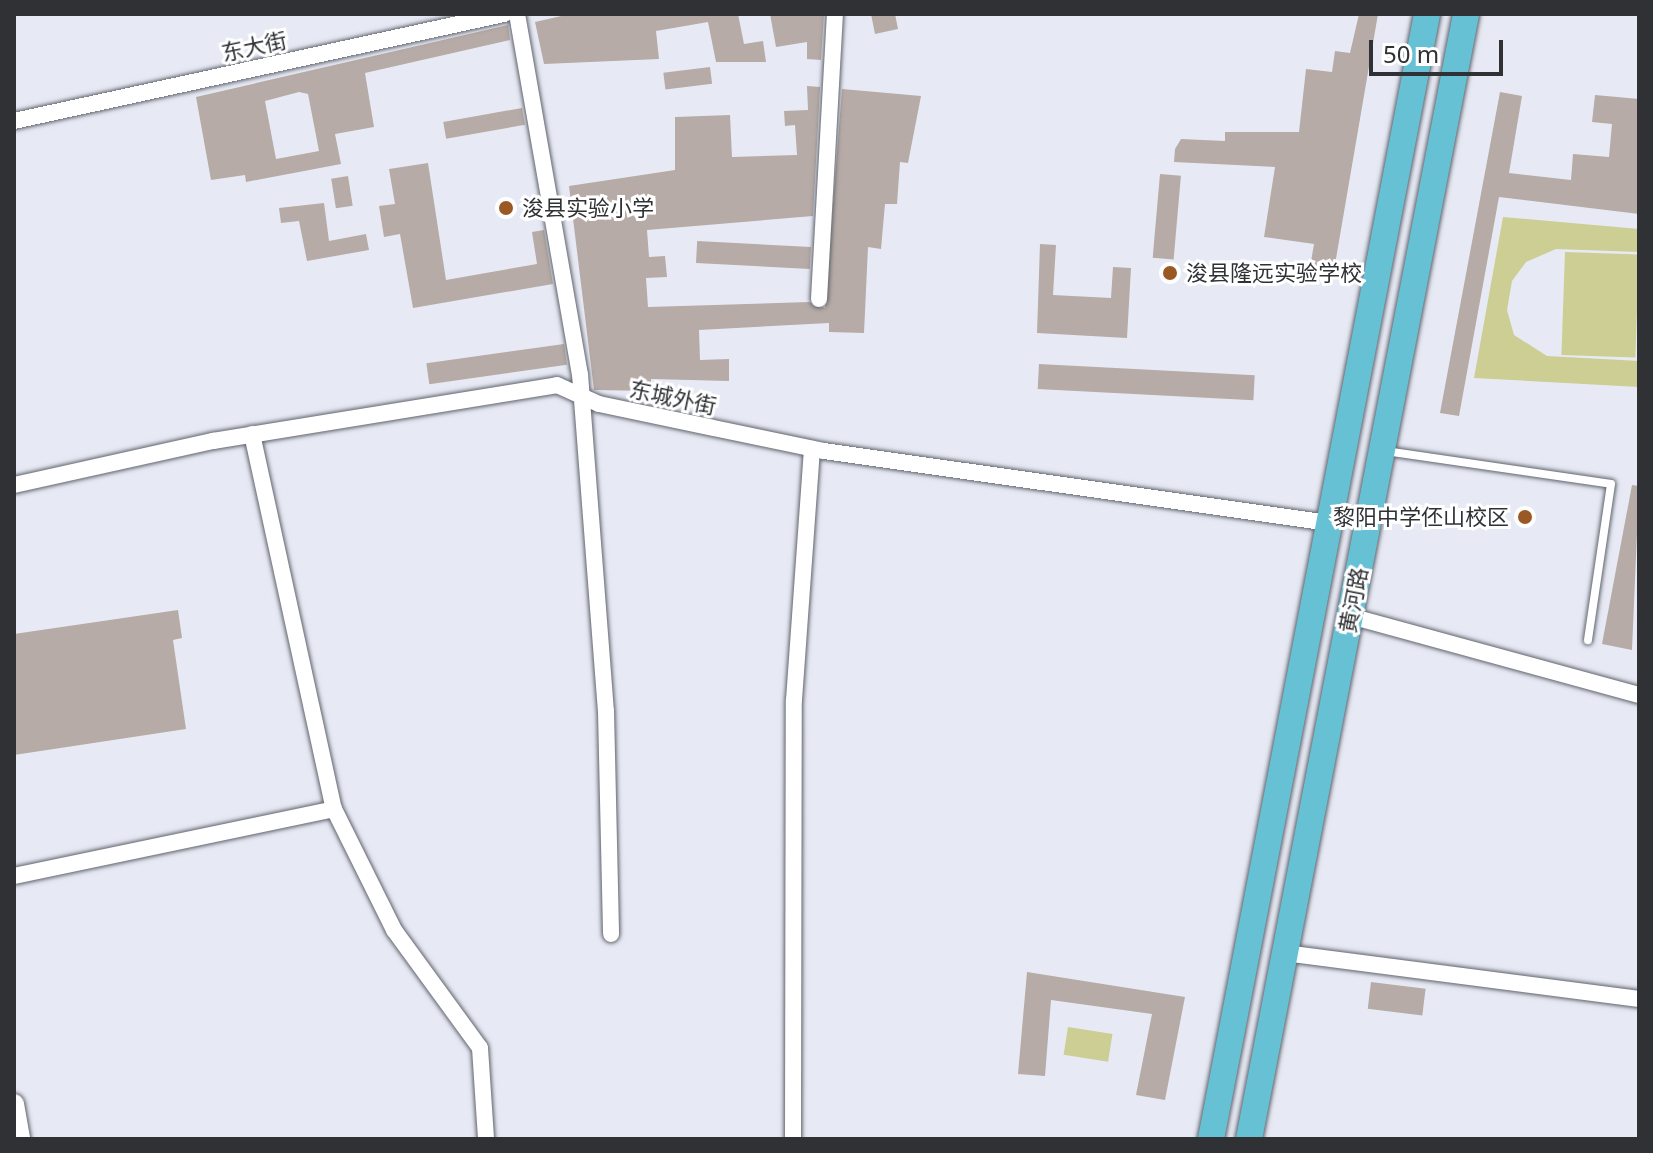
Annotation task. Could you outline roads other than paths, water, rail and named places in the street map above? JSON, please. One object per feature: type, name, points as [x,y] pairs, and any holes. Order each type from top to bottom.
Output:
[{"type":"main road","name":"黄河路","points":[[1211,1139],[1427,14]]},
{"type":"main road","name":"黄河路","points":[[1249,1139],[1466,14]]},
{"type":"street","name":"东大街","points":[[14,121],[504,14]]},
{"type":"street","points":[[517,14],[553,187],[582,394],[606,711],[611,934]]},
{"type":"street","points":[[819,299],[835,14]]},
{"type":"street","name":"东城外街","points":[[14,485],[252,434],[535,388],[582,394],[599,404],[812,449],[1329,523]]},
{"type":"street","points":[[252,434],[334,809],[394,930],[480,1048],[486,1139]]},
{"type":"street","points":[[793,1139],[794,700],[812,449]]},
{"type":"street","points":[[1350,616],[1639,695]]},
{"type":"street","points":[[14,876],[334,809]]},
{"type":"street","points":[[1285,953],[1639,999]]},
{"type":"street","points":[[14,1104],[20,1139]]},
{"type":"lane","points":[[1381,450],[1611,484],[1588,640]]},
{"type":"place","name":"浚县实验小学","points":[[506,208]]},
{"type":"place","name":"浚县隆远实验学校","points":[[1170,273]]},
{"type":"place","name":"黎阳中学伾山校区","points":[[1525,517]]}]
